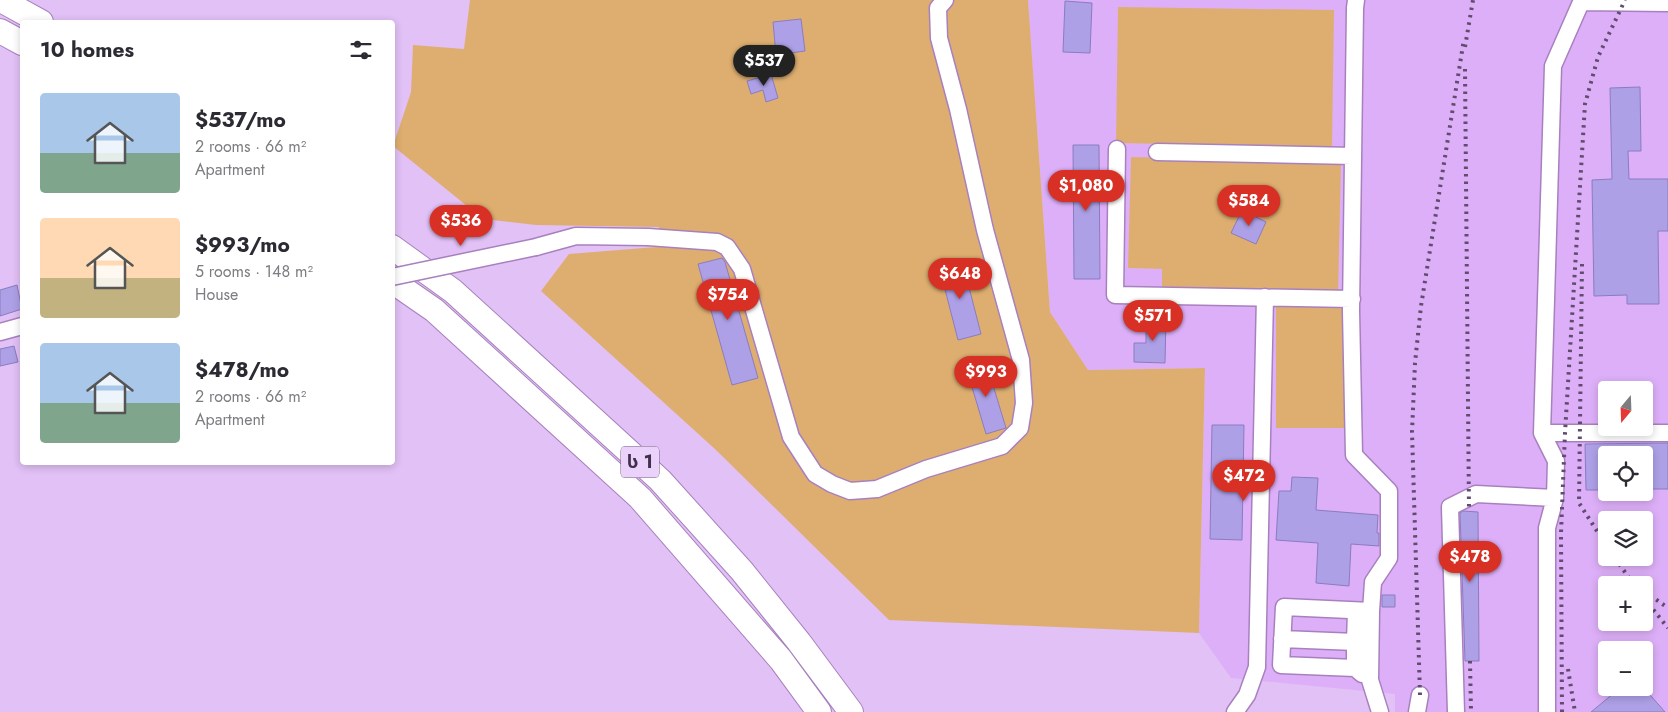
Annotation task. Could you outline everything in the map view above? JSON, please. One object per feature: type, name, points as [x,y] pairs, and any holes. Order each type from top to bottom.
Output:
[{"type":"highway","points":[[1,0],[37,20]]},
{"type":"highway","points":[[0,31],[20,43]]},
{"type":"highway","name":"ს 1","points":[[395,249],[453,291],[660,480],[742,571],[799,642],[851,712]]},
{"type":"highway","name":"ს 1","points":[[395,281],[434,310],[640,498],[781,660],[819,712]]},
{"type":"street","points":[[395,278],[536,248],[576,236],[648,237],[717,242],[727,247],[742,269],[791,437],[815,474],[832,484],[850,491],[877,489],[926,469],[1002,446],[1020,428],[1024,403],[1021,360],[985,230],[958,109],[939,38],[938,8],[945,0]]},
{"type":"street","points":[[1355,668],[1355,642],[1363,611],[1373,582],[1388,558],[1389,491],[1354,455],[1352,299],[1356,0]]},
{"type":"street","points":[[1547,712],[1546,528],[1555,498],[1556,461],[1542,433],[1553,66],[1581,1],[1668,3]]},
{"type":"street","points":[[1117,149],[1116,295],[1352,299]]},
{"type":"street","points":[[1156,152],[1353,156]]},
{"type":"street","points":[[1236,712],[1247,695],[1257,667],[1265,297]]},
{"type":"street","points":[[0,332],[20,327]]},
{"type":"street","points":[[1542,433],[1668,433]]},
{"type":"street","points":[[1456,712],[1450,508],[1476,494],[1555,498]]},
{"type":"street","points":[[1363,611],[1284,607],[1281,665],[1355,668],[1370,680]]},
{"type":"street","points":[[1363,611],[1370,680],[1380,712]]},
{"type":"street","points":[[1282,638],[1355,642]]},
{"type":"street","points":[[1417,712],[1420,695]]},
{"type":"shaded area","points":[[470,0],[1028,0],[1050,312],[1088,370],[1205,368],[1199,633],[889,620],[716,450],[541,291],[569,254],[656,247],[659,227],[536,225],[483,219],[395,148],[395,140],[411,92],[413,45],[464,49]]},
{"type":"shaded area","points":[[1028,0],[1668,0],[1668,712],[1395,712],[1395,694],[1231,678],[1199,633],[1205,368],[1088,370],[1050,312]],"holes":[[[1341,162],[1162,290],[1162,269],[1129,268]]]},
{"type":"shaded area","points":[[1118,7],[1334,10],[1332,147],[1116,143]]},
{"type":"shaded area","points":[[1131,157],[1341,162],[1338,294],[1162,290],[1162,269],[1128,268]]},
{"type":"shaded area","points":[[1276,307],[1347,307],[1347,428],[1276,428]]},
{"type":"building","points":[[1065,1],[1092,3],[1090,53],[1063,52]]},
{"type":"building","points":[[801,19],[805,51],[776,55],[773,22]]},
{"type":"building","points":[[771,74],[778,98],[766,102],[763,90],[751,94],[747,81]]},
{"type":"building","points":[[1640,87],[1641,151],[1628,151],[1629,179],[1668,179],[1668,231],[1658,231],[1659,304],[1627,304],[1627,295],[1594,296],[1592,180],[1612,179],[1610,88]]},
{"type":"building","points":[[1073,145],[1099,145],[1100,279],[1074,279]]},
{"type":"building","points":[[1242,210],[1266,222],[1256,244],[1231,233]]},
{"type":"building","points":[[722,258],[725,262],[758,378],[732,385],[698,264]]},
{"type":"building","points":[[962,260],[981,334],[958,340],[939,266]]},
{"type":"building","points":[[17,285],[20,310],[0,316],[0,290]]},
{"type":"building","points":[[1146,317],[1166,317],[1165,363],[1134,362],[1134,343],[1146,343]]},
{"type":"building","points":[[14,346],[18,362],[0,366],[0,349]]},
{"type":"building","points":[[986,362],[1006,428],[986,434],[966,367]]},
{"type":"building","points":[[1212,425],[1244,425],[1242,540],[1210,539]]},
{"type":"building","points":[[1668,443],[1668,489],[1653,489],[1653,446],[1598,446],[1598,490],[1586,490],[1585,444]]},
{"type":"building","points":[[1292,477],[1318,478],[1316,510],[1378,515],[1377,533],[1379,533],[1379,546],[1351,544],[1349,586],[1316,583],[1318,543],[1276,540],[1279,491],[1291,491]]},
{"type":"building","points":[[1463,511],[1478,512],[1479,661],[1465,661],[1460,513]]},
{"type":"building","points":[[1382,595],[1395,595],[1395,607],[1382,607]]},
{"type":"building","points":[[1610,696],[1651,696],[1665,712],[1591,712]]},
{"type":"railway","points":[[1465,47],[1473,0]]},
{"type":"railway","points":[[1562,712],[1561,533],[1565,433],[1585,104],[1598,57],[1625,0]]},
{"type":"railway","points":[[1420,695],[1412,432],[1415,363],[1421,306],[1464,39]]},
{"type":"railway","points":[[1465,69],[1469,511]]},
{"type":"railway","points":[[1582,264],[1579,503],[1598,533]]},
{"type":"railway","points":[[1621,566],[1628,576]]},
{"type":"railway","points":[[1653,597],[1668,608]]},
{"type":"railway","points":[[1653,609],[1668,628]]},
{"type":"railway","points":[[1470,661],[1471,712]]},
{"type":"railway","points":[[1568,669],[1575,712]]}]
